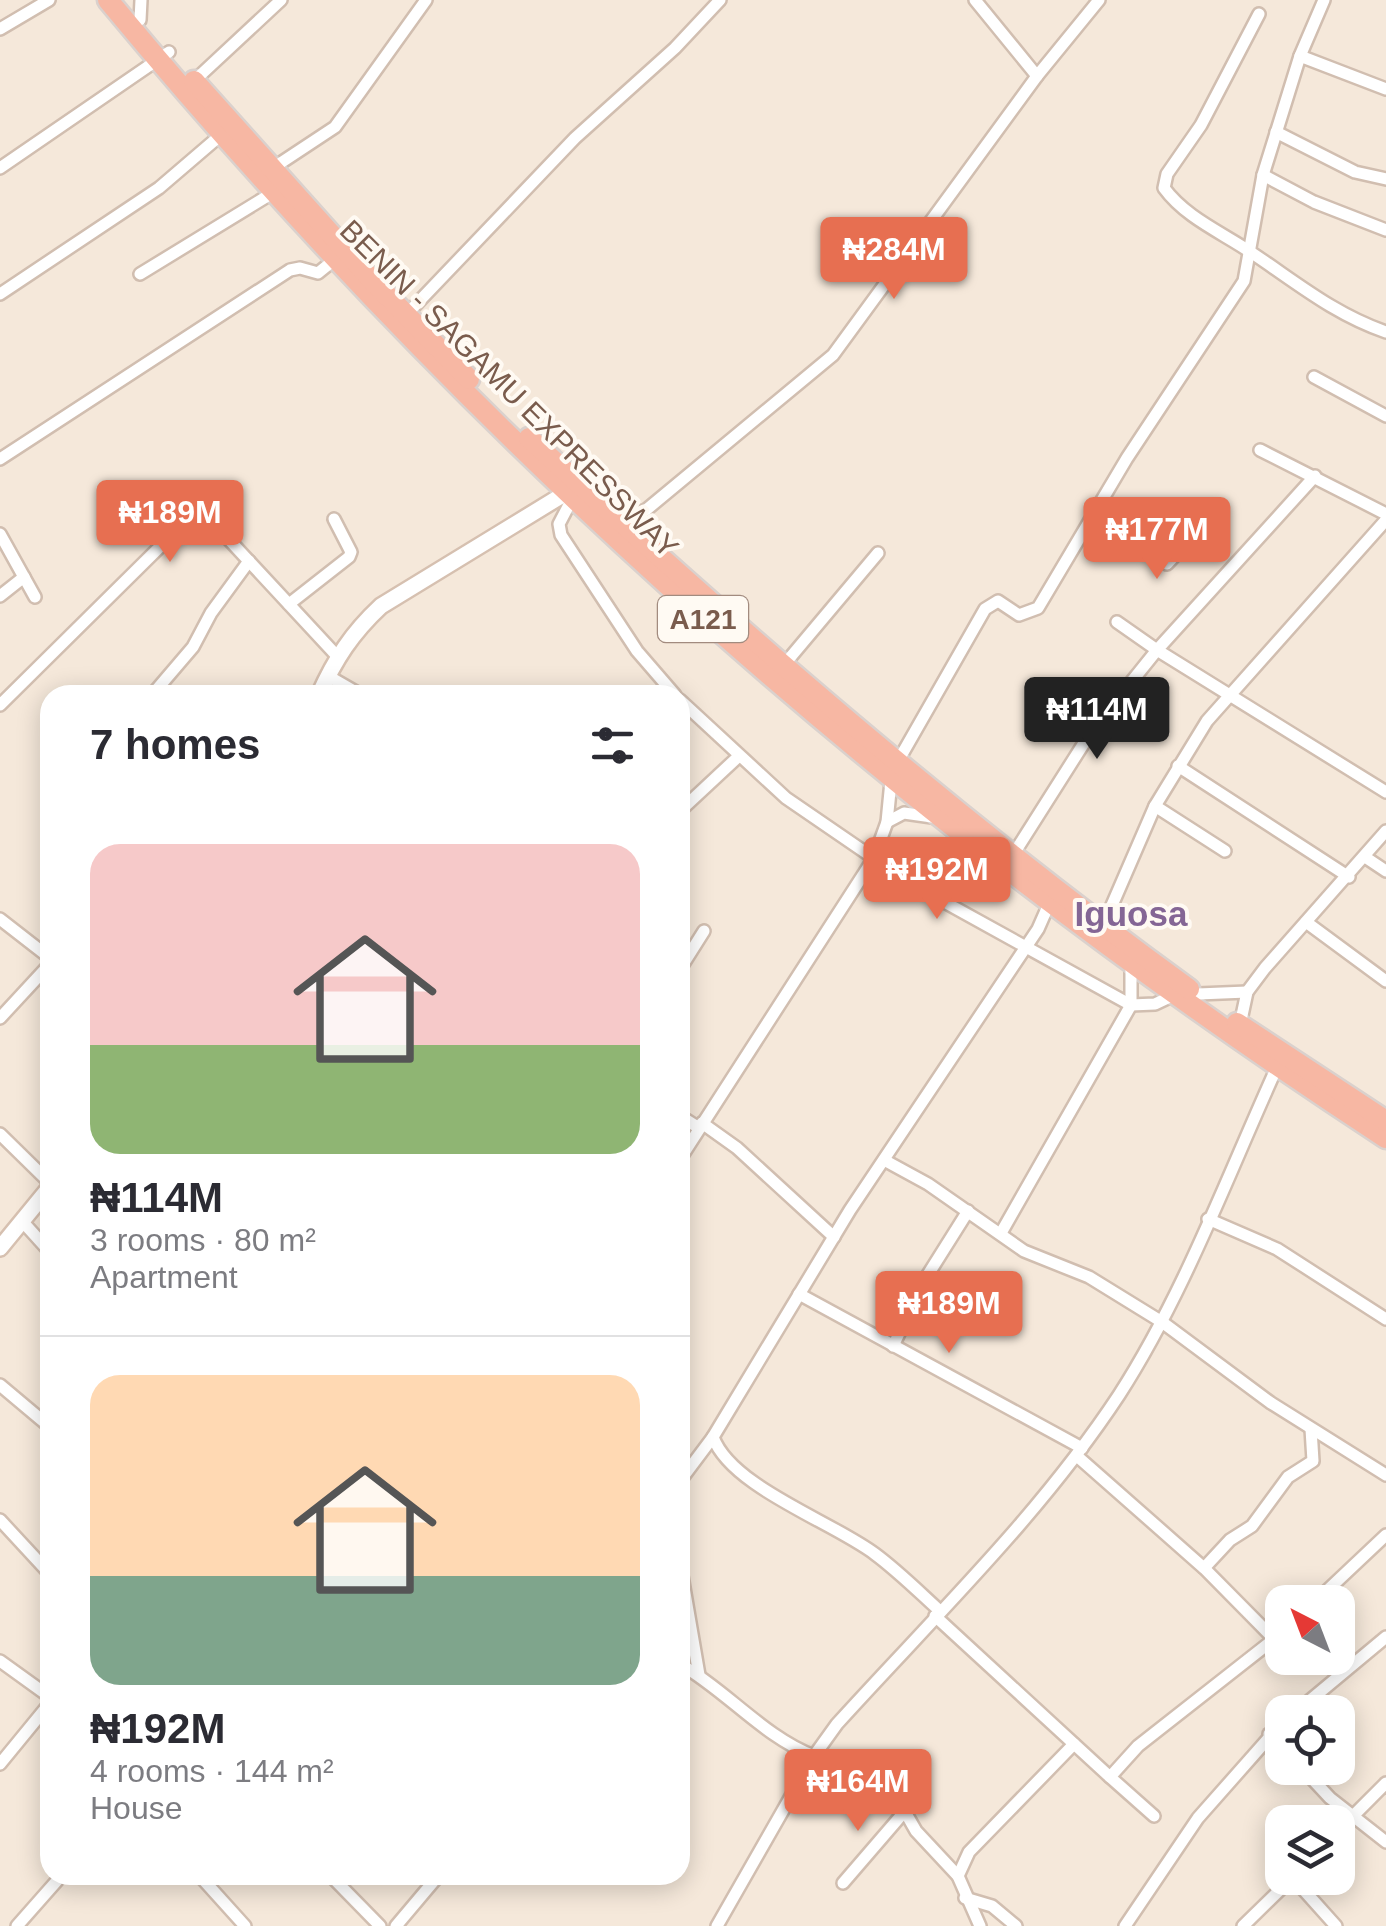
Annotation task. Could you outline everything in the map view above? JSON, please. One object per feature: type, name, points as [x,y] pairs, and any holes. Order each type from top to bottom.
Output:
[{"type":"highway","name":"BENIN - SAGAMU EXPRESSWAY","points":[[108,0],[163,56],[222,134],[334,260],[367,284],[572,492],[784,692],[894,772],[939,818],[1049,904],[1174,994],[1286,1064],[1386,1138]]},
{"type":"highway","name":"A121","points":[[122,0],[141,10],[163,56],[194,81],[273,168],[367,284],[407,314],[572,492],[618,520],[783,666],[894,772],[1240,1025],[1286,1064],[1386,1121]]},
{"type":"street","points":[[0,29],[50,0]]},
{"type":"street","points":[[194,81],[281,0]]},
{"type":"street","points":[[273,168],[335,127],[426,0]]},
{"type":"street","points":[[407,314],[575,138],[675,48],[720,0]]},
{"type":"street","points":[[975,0],[1036,76]]},
{"type":"street","points":[[618,520],[646,510],[833,354],[1036,76],[1099,0]]},
{"type":"street","points":[[690,1142],[874,858],[887,822],[894,772],[985,610],[998,602],[1018,615],[1038,608],[1127,458],[1244,280],[1262,175],[1300,56],[1324,0]]},
{"type":"street","points":[[1259,14],[1201,124],[1164,181],[1168,194],[1205,224],[1333,310],[1386,332]]},
{"type":"street","points":[[0,168],[163,56]]},
{"type":"street","points":[[1300,56],[1386,89]]},
{"type":"street","points":[[1276,132],[1355,172],[1386,178]]},
{"type":"street","points":[[0,294],[159,188],[222,134]]},
{"type":"street","points":[[1262,175],[1314,202],[1386,230]]},
{"type":"street","points":[[140,274],[274,192]]},
{"type":"street","points":[[0,459],[290,270],[300,268],[318,273],[334,260]]},
{"type":"street","points":[[1314,377],[1386,416]]},
{"type":"street","points":[[1103,926],[1155,806],[1178,766],[1230,693],[1386,517],[1260,450]]},
{"type":"street","points":[[1013,856],[1091,732],[1157,650],[1315,476]]},
{"type":"street","points":[[324,685],[337,656],[357,628],[382,606],[572,492]]},
{"type":"street","points":[[572,492],[559,524],[561,535],[636,651],[666,685]]},
{"type":"street","points":[[1100,508],[1167,564],[1211,516]]},
{"type":"street","points":[[0,706],[188,519],[208,516],[337,656]]},
{"type":"street","points":[[290,604],[349,557],[334,520]]},
{"type":"street","points":[[0,534],[35,597]]},
{"type":"street","points":[[783,666],[878,553]]},
{"type":"street","points":[[161,685],[193,647],[210,613],[249,561]]},
{"type":"street","points":[[0,596],[24,577]]},
{"type":"street","points":[[1117,622],[1386,792]]},
{"type":"street","points":[[328,676],[344,685]]},
{"type":"street","points":[[690,710],[786,798],[874,858],[1131,1006],[1155,1004],[1174,994]]},
{"type":"street","points":[[690,803],[739,756]]},
{"type":"street","points":[[1178,766],[1349,877]]},
{"type":"street","points":[[1155,806],[1225,851]]},
{"type":"street","points":[[887,822],[904,814],[939,818]]},
{"type":"street","points":[[1240,1025],[1247,992],[1386,830]]},
{"type":"street","points":[[1364,857],[1386,871]]},
{"type":"street","points":[[690,1468],[1049,904]]},
{"type":"street","points":[[0,919],[40,953]]},
{"type":"street","points":[[1306,922],[1386,981]]},
{"type":"street","points":[[690,953],[704,931]]},
{"type":"street","points":[[1001,1233],[1131,1006],[1130,963]]},
{"type":"street","points":[[0,1018],[40,972]]},
{"type":"street","points":[[1198,994],[1247,992]]},
{"type":"street","points":[[717,1926],[814,1756],[1080,1452],[1162,1322],[1208,1219],[1286,1064]]},
{"type":"street","points":[[690,1120],[737,1148],[834,1237]]},
{"type":"street","points":[[0,1134],[40,1175]]},
{"type":"street","points":[[884,1160],[1033,1255],[1089,1277],[1162,1322],[1311,1429],[1386,1475]]},
{"type":"street","points":[[0,1248],[40,1198]]},
{"type":"street","points":[[893,1346],[924,1281],[968,1211]]},
{"type":"street","points":[[1208,1219],[1277,1249],[1386,1319]]},
{"type":"street","points":[[22,1221],[40,1241]]},
{"type":"street","points":[[798,1294],[1080,1452],[1265,1623]]},
{"type":"street","points":[[0,1386],[40,1419]]},
{"type":"street","points":[[1204,1568],[1230,1540],[1252,1526],[1288,1477],[1313,1461],[1311,1429]]},
{"type":"street","points":[[713,1437],[720,1452],[744,1474],[878,1556],[1154,1816]]},
{"type":"street","points":[[0,1520],[40,1563]]},
{"type":"street","points":[[1333,1585],[1386,1535]]},
{"type":"street","points":[[690,1622],[699,1675]]},
{"type":"street","points":[[1317,1695],[1386,1638]]},
{"type":"street","points":[[1110,1777],[1147,1739],[1265,1647]]},
{"type":"street","points":[[0,1661],[40,1692]]},
{"type":"street","points":[[690,1670],[783,1741],[814,1756],[848,1780],[880,1784],[905,1811],[916,1832],[958,1876],[980,1926]]},
{"type":"street","points":[[0,1764],[40,1713]]},
{"type":"street","points":[[1126,1926],[1198,1818],[1265,1739]]},
{"type":"street","points":[[958,1876],[969,1852],[1074,1744]]},
{"type":"street","points":[[1355,1813],[1386,1782]]},
{"type":"street","points":[[1320,1785],[1342,1805]]},
{"type":"street","points":[[843,1884],[905,1811]]},
{"type":"street","points":[[1355,1817],[1386,1842]]},
{"type":"street","points":[[17,1926],[53,1885]]},
{"type":"street","points":[[209,1885],[245,1926]]},
{"type":"street","points":[[340,1885],[380,1926]]},
{"type":"street","points":[[396,1926],[430,1885]]},
{"type":"street","points":[[1243,1926],[1275,1895]]},
{"type":"street","points":[[1308,1895],[1336,1926]]},
{"type":"street","points":[[965,1898],[992,1906],[1016,1926]]},
{"type":"shaded area","points":[[0,0],[1386,0],[1386,1926],[0,1926]]},
{"type":"district","name":"Iguosa","points":[[1131,914]]}]
